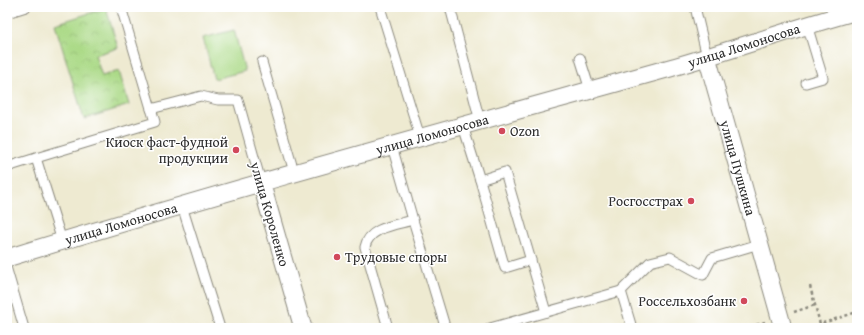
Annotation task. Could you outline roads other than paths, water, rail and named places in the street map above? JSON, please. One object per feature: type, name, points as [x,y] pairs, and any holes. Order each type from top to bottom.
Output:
[{"type":"street","name":"улица Ломоносова","points":[[7,258],[294,172],[707,58],[807,25],[857,11]]},
{"type":"street","name":"улица Пушкина","points":[[707,58],[783,328]]},
{"type":"street","name":"улица Короленко","points":[[261,182],[303,328]]},
{"type":"lane","points":[[7,13],[26,7]]},
{"type":"lane","points":[[7,167],[155,122],[121,7]]},
{"type":"lane","points":[[380,7],[420,137]]},
{"type":"lane","points":[[450,7],[480,121]]},
{"type":"lane","name":"улица Пушкина","points":[[694,7],[707,58]]},
{"type":"lane","points":[[806,83],[823,78],[807,25]]},
{"type":"lane","points":[[580,58],[590,90]]},
{"type":"lane","points":[[262,62],[294,172]]},
{"type":"lane","name":"улица Короленко","points":[[151,109],[201,96],[218,100],[238,100],[261,182]]},
{"type":"lane","points":[[463,126],[505,268],[531,260]]},
{"type":"lane","points":[[392,146],[444,323],[442,328]]},
{"type":"lane","points":[[36,158],[62,241]]},
{"type":"lane","points":[[480,180],[505,172],[546,312]]},
{"type":"lane","points":[[182,206],[220,328]]},
{"type":"lane","points":[[388,328],[365,247],[366,242],[367,238],[374,232],[413,220]]},
{"type":"lane","points":[[490,328],[621,291],[650,262],[670,257],[703,275],[712,258],[760,244]]},
{"type":"lane","points":[[7,270],[24,328]]},
{"type":"lane","points":[[621,291],[632,328]]},
{"type":"place","name":"Ozon","points":[[502,131]]},
{"type":"place","name":"Киоск фаст-фудной продукции","points":[[236,150]]},
{"type":"place","name":"Росгосстрах","points":[[691,201]]},
{"type":"place","name":"Трудовые споры","points":[[337,257]]},
{"type":"place","name":"Россельхозбанк","points":[[744,301]]}]
